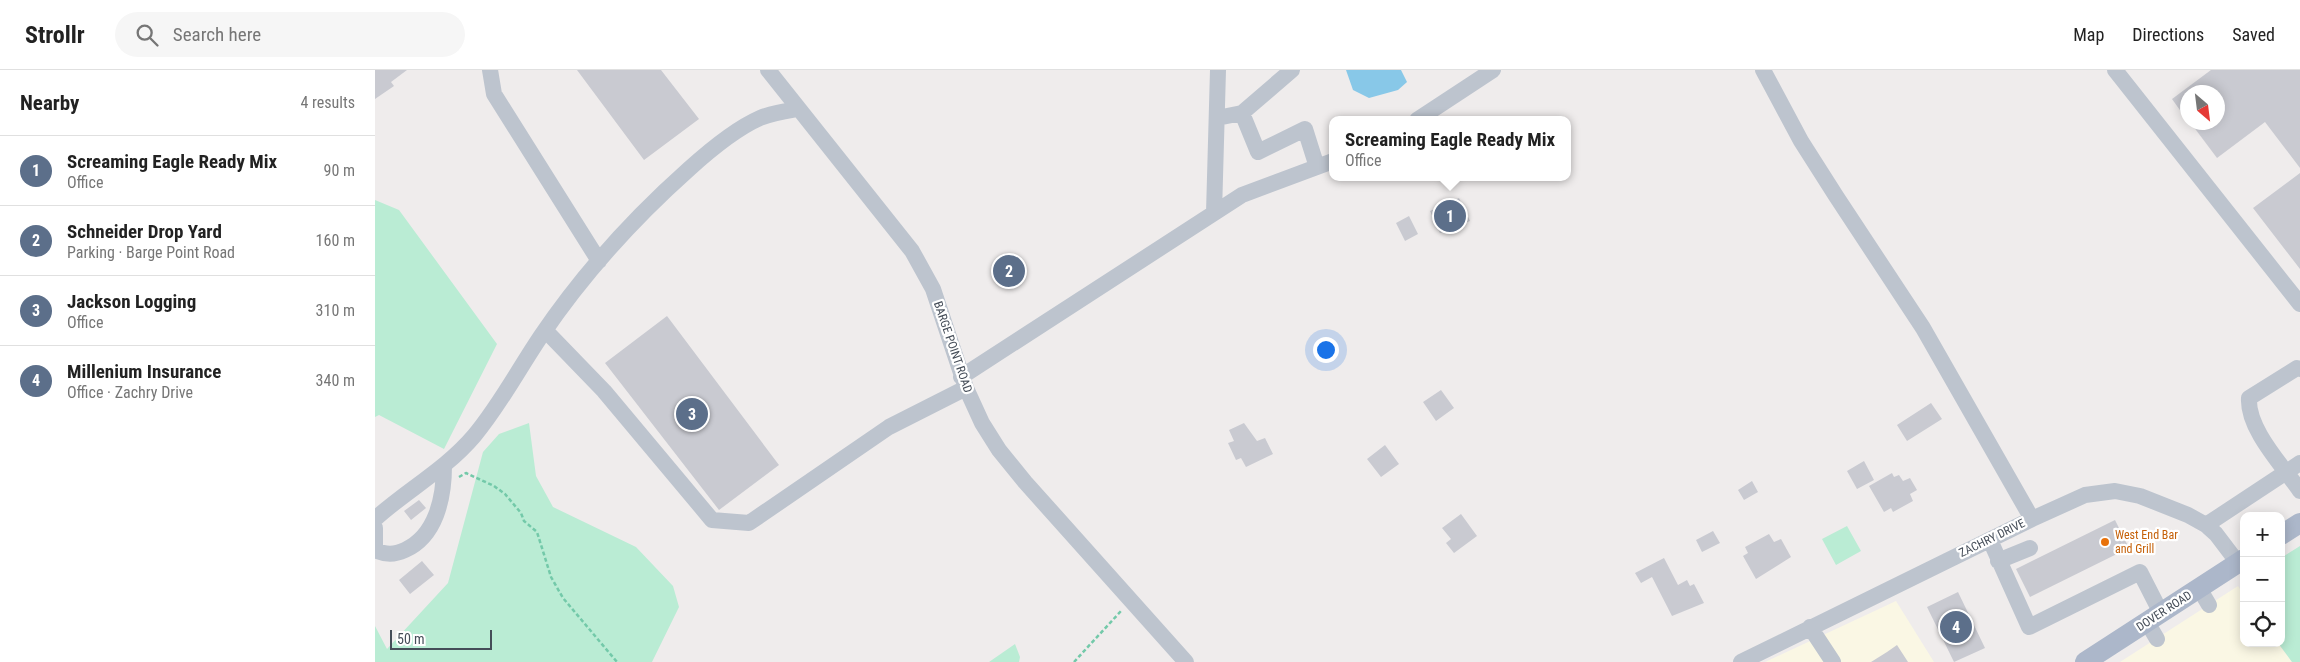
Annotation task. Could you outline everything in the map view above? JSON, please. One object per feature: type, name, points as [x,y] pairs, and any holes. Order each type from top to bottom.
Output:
[{"type":"main road","points":[[2285,532],[2300,523]]},
{"type":"main road","name":"DOVER ROAD","points":[[2089,661],[2204,596],[2240,562]]},
{"type":"street","points":[[491,70],[494,94],[599,261]]},
{"type":"street","name":"BARGE POINT ROAD","points":[[768,70],[912,252],[933,289],[963,382],[981,423],[999,450],[1186,662]]},
{"type":"street","points":[[1214,213],[1218,70]]},
{"type":"street","points":[[1217,118],[1242,113],[1292,70]]},
{"type":"street","points":[[1763,70],[1801,141],[1923,328],[2032,519]]},
{"type":"street","points":[[2115,70],[2300,304]]},
{"type":"street","points":[[1423,116],[1485,72]]},
{"type":"street","points":[[444,466],[444,486],[439,508],[429,529],[416,545],[398,553],[385,554],[375,550],[376,523],[409,490],[444,466],[472,438],[499,405],[545,330],[599,261],[669,187],[704,156],[759,118],[797,109]]},
{"type":"street","points":[[1242,113],[1258,152],[1305,130],[1317,167]]},
{"type":"street","points":[[545,330],[604,391],[712,520],[749,523],[889,427],[963,382],[1242,195],[1329,162]]},
{"type":"street","points":[[2300,369],[2297,368],[2249,398],[2248,410],[2254,425],[2293,468],[2300,491]]},
{"type":"street","points":[[2206,525],[2293,468]]},
{"type":"street","name":"ZACHRY DRIVE","points":[[1741,662],[2032,519],[2085,495],[2115,491],[2140,496],[2206,525],[2240,560]]},
{"type":"street","points":[[1990,540],[2029,628],[2140,572],[2155,624]]},
{"type":"street","points":[[1998,561],[2030,548]]},
{"type":"street","points":[[1810,627],[1833,662]]},
{"type":"path","points":[[444,486],[466,473],[494,486],[513,502],[524,521],[537,532],[551,577],[563,598],[617,662]]},
{"type":"path","points":[[1074,662],[1130,600]]},
{"type":"shaded area","points":[[2238,586],[2240,589],[2240,647],[2281,647],[2292,662],[2120,662]]},
{"type":"shaded area","points":[[1896,601],[1934,662],[1765,662]]},
{"type":"green space","points":[[375,200],[399,210],[497,344],[444,449],[379,415],[375,417]]},
{"type":"green space","points":[[529,423],[536,476],[553,507],[636,547],[673,586],[679,607],[652,662],[375,662],[375,626],[387,649],[448,583],[483,452],[499,434]]},
{"type":"green space","points":[[1847,526],[1861,551],[1836,565],[1822,539]]},
{"type":"green space","points":[[2300,546],[2300,662],[2292,662],[2281,647],[2285,647],[2285,555]]},
{"type":"green space","points":[[1015,644],[1020,657],[1019,662],[989,662]]},
{"type":"water","points":[[1346,70],[1401,70],[1407,82],[1398,90],[1369,98],[1353,90]]},
{"type":"building","points":[[375,70],[407,70],[391,82],[394,86],[375,99]]},
{"type":"building","points":[[577,70],[661,70],[699,119],[644,160]]},
{"type":"building","points":[[2211,70],[2300,70],[2300,168],[2265,122],[2217,158],[2196,130],[2225,130],[2225,85],[2191,85]]},
{"type":"building","points":[[2180,93],[2180,110],[2172,99]]},
{"type":"building","points":[[2300,173],[2300,269],[2253,208]]},
{"type":"building","points":[[1459,198],[1470,221],[1440,233],[1430,211]]},
{"type":"building","points":[[1409,216],[1418,234],[1405,241],[1396,223]]},
{"type":"building","points":[[667,316],[779,465],[719,510],[605,363]]},
{"type":"building","points":[[1441,390],[1454,408],[1436,421],[1423,402]]},
{"type":"building","points":[[1931,403],[1942,419],[1907,441],[1897,425]]},
{"type":"building","points":[[1244,423],[1257,441],[1265,438],[1273,454],[1246,467],[1241,458],[1236,460],[1228,443],[1234,441],[1229,430]]},
{"type":"building","points":[[1385,445],[1399,464],[1381,477],[1367,459]]},
{"type":"building","points":[[1864,461],[1874,480],[1857,489],[1847,471]]},
{"type":"building","points":[[1892,473],[1894,477],[1899,475],[1903,481],[1910,478],[1917,490],[1910,494],[1913,501],[1893,512],[1891,508],[1884,512],[1869,486]]},
{"type":"building","points":[[1752,481],[1758,492],[1744,500],[1738,490]]},
{"type":"building","points":[[419,500],[426,508],[411,520],[404,511]]},
{"type":"building","points":[[1461,514],[1477,536],[1454,553],[1446,543],[1451,539],[1442,528]]},
{"type":"building","points":[[2115,520],[2129,548],[2030,597],[2016,569]]},
{"type":"building","points":[[1713,531],[1720,543],[1702,552],[1696,540]]},
{"type":"building","points":[[1769,534],[1774,542],[1781,539],[1791,557],[1756,579],[1743,556],[1748,553],[1745,547]]},
{"type":"building","points":[[1664,558],[1678,585],[1687,580],[1690,586],[1694,584],[1704,603],[1672,616],[1652,577],[1641,583],[1635,573]]},
{"type":"building","points":[[422,561],[434,575],[410,594],[399,580]]},
{"type":"building","points":[[1958,592],[1985,648],[1954,662],[1927,607]]},
{"type":"building","points":[[1897,645],[1908,662],[1871,662],[1887,652]]},
{"type":"place","name":"Screaming Eagle Ready Mix","points":[[1450,216]]},
{"type":"place","name":"Schneider Drop Yard","points":[[1009,271]]},
{"type":"place","name":"Jackson Logging","points":[[692,414]]},
{"type":"place","name":"West End Bar and Grill","points":[[2105,542]]},
{"type":"place","name":"Millenium Insurance","points":[[1956,627]]}]
